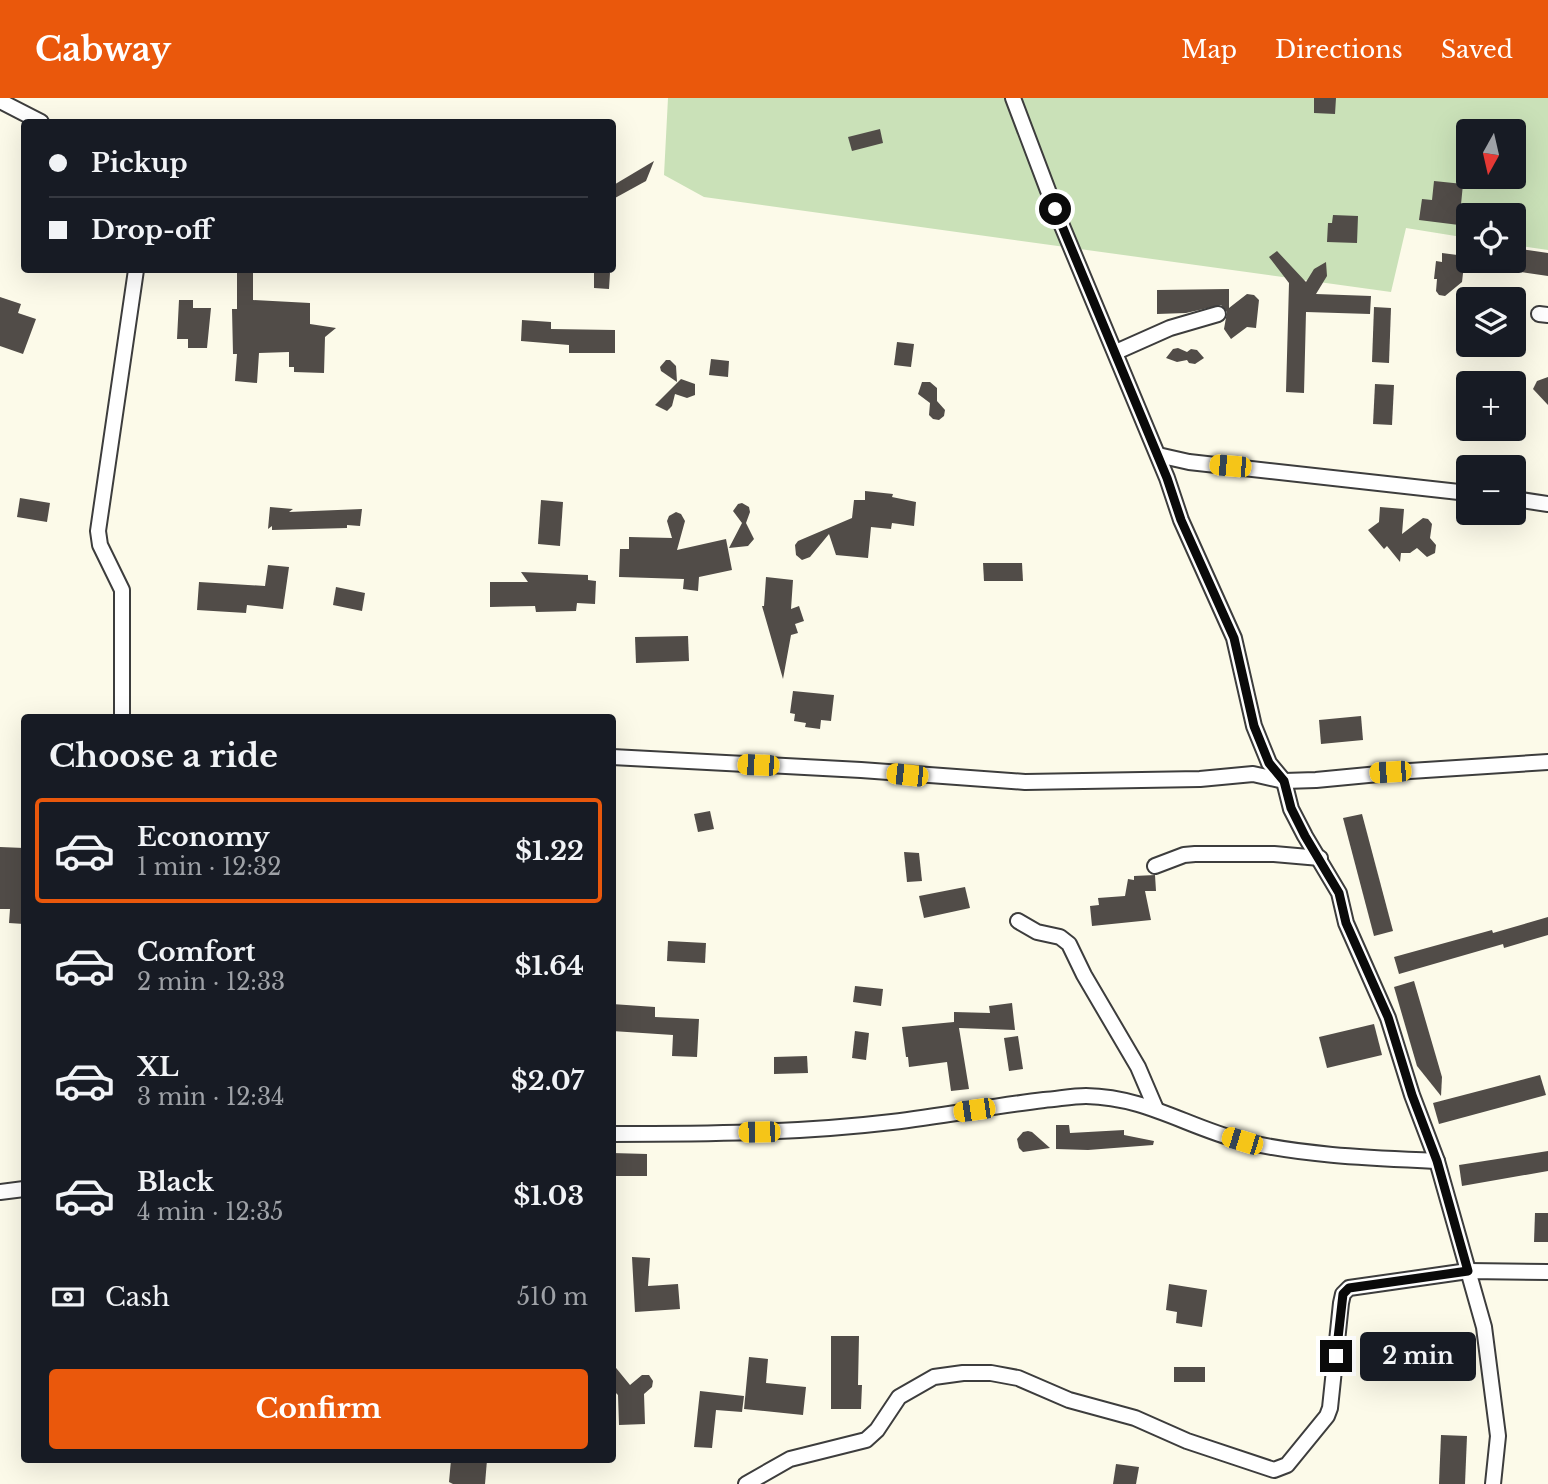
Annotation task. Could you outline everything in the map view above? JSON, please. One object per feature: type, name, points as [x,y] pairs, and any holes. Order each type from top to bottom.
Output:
[{"type":"street","points":[[1013,98],[1055,209],[1158,455],[1181,520],[1234,638],[1254,726],[1269,763],[1284,781],[1291,808],[1339,893],[1346,923],[1388,1017],[1412,1095],[1437,1161],[1485,1327],[1498,1436],[1493,1484]]},
{"type":"street","points":[[0,101],[35,119]]},
{"type":"street","points":[[122,714],[122,590],[100,545],[98,531],[136,273]]},
{"type":"street","points":[[1115,352],[1170,328],[1218,314]]},
{"type":"street","points":[[1158,455],[1189,462],[1456,492]]},
{"type":"street","points":[[1526,501],[1548,504]]},
{"type":"street","points":[[616,757],[1025,782],[1200,779],[1253,774],[1284,781],[1316,780],[1548,762]]},
{"type":"street","points":[[1155,866],[1184,855],[1195,854],[1274,854],[1320,858]]},
{"type":"street","points":[[1018,921],[1037,932],[1060,937],[1069,944],[1138,1067],[1156,1109]]},
{"type":"street","points":[[616,1134],[782,1131],[834,1127],[893,1122],[1083,1096],[1129,1101],[1242,1141],[1353,1157],[1437,1161]]},
{"type":"street","points":[[0,1192],[21,1189]]},
{"type":"street","points":[[746,1484],[790,1459],[866,1440],[877,1430],[899,1396],[934,1377],[963,1373],[991,1373],[1018,1378],[1079,1404],[1135,1418],[1187,1441],[1274,1471],[1281,1469],[1296,1456],[1327,1416],[1341,1304],[1346,1290],[1367,1283],[1468,1271],[1548,1272]]},
{"type":"green space","points":[[668,98],[1548,98],[1548,250],[1526,247],[1526,203],[1456,203],[1456,236],[1406,228],[1391,292],[704,197],[664,175]]},
{"type":"building","points":[[1314,98],[1336,98],[1335,114],[1314,113]]},
{"type":"building","points":[[880,129],[883,143],[852,151],[848,137]]},
{"type":"building","points":[[654,161],[646,181],[616,197],[616,184]]},
{"type":"building","points":[[1434,181],[1456,183],[1456,189],[1463,189],[1461,203],[1456,203],[1456,225],[1419,220],[1422,199],[1432,200]]},
{"type":"building","points":[[1333,215],[1358,216],[1357,243],[1327,242],[1328,223],[1332,223]]},
{"type":"building","points":[[1526,250],[1548,253],[1548,276],[1526,273]]},
{"type":"building","points":[[1277,251],[1306,282],[1314,269],[1326,262],[1327,276],[1316,294],[1371,296],[1370,314],[1306,312],[1304,393],[1286,392],[1289,283],[1269,257]]},
{"type":"building","points":[[1442,253],[1456,255],[1456,273],[1463,273],[1462,282],[1445,296],[1436,291],[1437,279],[1434,279],[1436,261],[1442,262]]},
{"type":"building","points":[[237,273],[253,273],[253,300],[310,303],[310,324],[336,328],[325,337],[324,373],[294,372],[294,367],[289,367],[289,352],[259,353],[257,383],[235,381],[237,354],[233,354],[232,309],[237,309]]},
{"type":"building","points":[[594,273],[610,273],[609,289],[594,288]]},
{"type":"building","points":[[1229,289],[1229,308],[1247,294],[1254,295],[1259,300],[1256,328],[1247,327],[1231,339],[1224,329],[1227,312],[1221,305],[1186,313],[1157,314],[1157,290]]},
{"type":"building","points":[[0,297],[21,304],[18,313],[36,319],[23,354],[0,346]]},
{"type":"building","points":[[179,300],[193,300],[193,308],[211,308],[207,348],[188,348],[188,339],[177,339]]},
{"type":"building","points":[[1374,307],[1391,308],[1389,363],[1372,362]]},
{"type":"building","points":[[522,320],[551,322],[551,329],[615,330],[615,353],[569,353],[569,345],[521,341]]},
{"type":"building","points":[[897,342],[914,344],[911,367],[894,365]]},
{"type":"building","points":[[1173,349],[1187,352],[1191,349],[1197,350],[1204,358],[1195,364],[1187,360],[1177,362],[1166,358]]},
{"type":"building","points":[[711,359],[729,361],[728,377],[709,375]]},
{"type":"building","points":[[666,360],[676,366],[677,382],[661,371],[660,367]]},
{"type":"building","points":[[1548,377],[1548,405],[1533,389],[1537,381]]},
{"type":"building","points":[[681,379],[695,384],[695,395],[687,398],[675,394],[672,406],[667,411],[655,405]]},
{"type":"building","points":[[922,382],[930,382],[937,388],[937,401],[945,410],[944,416],[939,420],[929,415],[930,403],[918,394]]},
{"type":"building","points":[[1375,384],[1394,385],[1392,425],[1373,424]]},
{"type":"building","points":[[865,491],[893,494],[892,497],[916,502],[914,526],[892,523],[891,529],[871,527],[868,558],[836,555],[829,534],[810,557],[802,560],[796,555],[795,545],[798,541],[852,518],[854,500],[865,500]]},
{"type":"building","points":[[20,498],[50,503],[47,522],[17,517]]},
{"type":"building","points":[[541,500],[563,502],[560,546],[538,544]]},
{"type":"building","points":[[742,503],[749,507],[746,523],[754,539],[748,546],[729,548],[742,523],[733,511]]},
{"type":"building","points":[[270,507],[293,509],[289,512],[362,509],[360,526],[272,530],[272,526],[268,529]]},
{"type":"building","points":[[1380,507],[1404,509],[1402,534],[1423,518],[1428,519],[1432,524],[1430,538],[1436,545],[1435,553],[1427,557],[1417,548],[1410,553],[1401,553],[1400,562],[1387,546],[1384,549],[1368,530],[1379,522]]},
{"type":"building","points":[[676,512],[681,514],[685,521],[677,550],[726,539],[732,570],[699,577],[698,591],[683,589],[684,579],[619,577],[620,549],[629,549],[629,537],[672,538],[667,521],[669,516]]},
{"type":"building","points":[[983,563],[1022,563],[1023,581],[984,581]]},
{"type":"building","points":[[268,565],[289,567],[283,609],[247,605],[246,613],[197,610],[199,582],[265,586]]},
{"type":"building","points":[[521,572],[588,575],[588,580],[596,581],[595,604],[577,603],[576,611],[536,612],[535,606],[490,607],[490,582],[528,582]]},
{"type":"building","points":[[766,577],[793,580],[791,609],[799,606],[804,621],[795,624],[798,633],[791,635],[783,679],[762,606]]},
{"type":"building","points":[[336,587],[365,593],[362,611],[333,605]]},
{"type":"building","points":[[688,636],[689,661],[636,663],[635,637]]},
{"type":"building","points":[[793,691],[834,695],[831,721],[821,720],[820,729],[805,727],[806,723],[794,721],[795,714],[790,713]]},
{"type":"building","points":[[1361,716],[1363,740],[1321,744],[1319,720]]},
{"type":"building","points":[[710,811],[714,829],[698,832],[694,814]]},
{"type":"building","points":[[1362,814],[1393,931],[1374,936],[1343,818]]},
{"type":"building","points":[[0,847],[21,848],[21,924],[9,923],[10,909],[0,909]]},
{"type":"building","points":[[904,852],[919,853],[922,881],[907,882]]},
{"type":"building","points":[[1155,875],[1156,891],[1145,891],[1151,920],[1092,926],[1090,906],[1099,905],[1098,898],[1125,896],[1128,879]]},
{"type":"building","points":[[965,887],[970,908],[924,918],[919,896]]},
{"type":"building","points":[[1548,917],[1548,935],[1504,948],[1503,944],[1399,974],[1394,957]]},
{"type":"building","points":[[668,941],[706,943],[705,963],[667,961]]},
{"type":"building","points":[[1414,981],[1442,1077],[1441,1096],[1417,1066],[1394,987]]},
{"type":"building","points":[[855,986],[883,989],[881,1006],[853,1002]]},
{"type":"building","points":[[1012,1003],[1015,1030],[959,1028],[969,1089],[951,1091],[947,1062],[909,1067],[902,1027],[954,1022],[954,1012],[990,1013],[989,1006]]},
{"type":"building","points":[[616,1004],[655,1007],[655,1017],[699,1019],[697,1057],[672,1056],[673,1035],[616,1031]]},
{"type":"building","points":[[1374,1024],[1382,1055],[1327,1068],[1319,1037]]},
{"type":"building","points":[[855,1031],[869,1033],[866,1060],[852,1058]]},
{"type":"building","points":[[1018,1036],[1023,1069],[1009,1071],[1004,1038]]},
{"type":"building","points":[[807,1056],[808,1073],[774,1074],[774,1057]]},
{"type":"building","points":[[1540,1075],[1546,1095],[1439,1124],[1433,1103]]},
{"type":"building","points":[[1056,1125],[1069,1125],[1070,1133],[1124,1130],[1124,1135],[1154,1141],[1153,1145],[1088,1150],[1056,1149]]},
{"type":"building","points":[[1028,1131],[1050,1148],[1023,1152],[1017,1139],[1023,1132]]},
{"type":"building","points":[[1548,1151],[1548,1171],[1462,1186],[1459,1165]]},
{"type":"building","points":[[616,1153],[647,1154],[647,1176],[616,1176]]},
{"type":"building","points":[[1535,1213],[1548,1213],[1548,1242],[1534,1242]]},
{"type":"building","points":[[632,1257],[650,1258],[648,1286],[678,1284],[680,1309],[635,1312]]},
{"type":"building","points":[[1169,1284],[1207,1290],[1202,1327],[1176,1323],[1177,1312],[1166,1310]]},
{"type":"building","points":[[831,1336],[859,1336],[858,1385],[862,1385],[861,1409],[831,1409]]},
{"type":"building","points":[[749,1357],[768,1359],[766,1383],[806,1387],[803,1415],[744,1409]]},
{"type":"building","points":[[1174,1367],[1205,1367],[1205,1382],[1174,1382]]},
{"type":"building","points":[[616,1368],[630,1385],[642,1375],[649,1375],[653,1381],[652,1387],[644,1394],[645,1424],[619,1425]]},
{"type":"building","points":[[700,1391],[744,1396],[742,1412],[716,1410],[712,1448],[694,1447]]},
{"type":"building","points":[[1441,1435],[1467,1436],[1465,1484],[1439,1484]]},
{"type":"building","points":[[451,1463],[487,1463],[485,1484],[449,1482]]},
{"type":"building","points":[[1116,1464],[1139,1467],[1136,1484],[1113,1484]]},
{"type":"route","points":[[1055,209],[1167,478],[1181,520],[1234,638],[1254,726],[1269,763],[1284,781],[1291,808],[1339,893],[1346,923],[1388,1017],[1412,1095],[1437,1161],[1468,1271],[1367,1283],[1349,1288],[1343,1294],[1341,1304],[1336,1356]]}]
